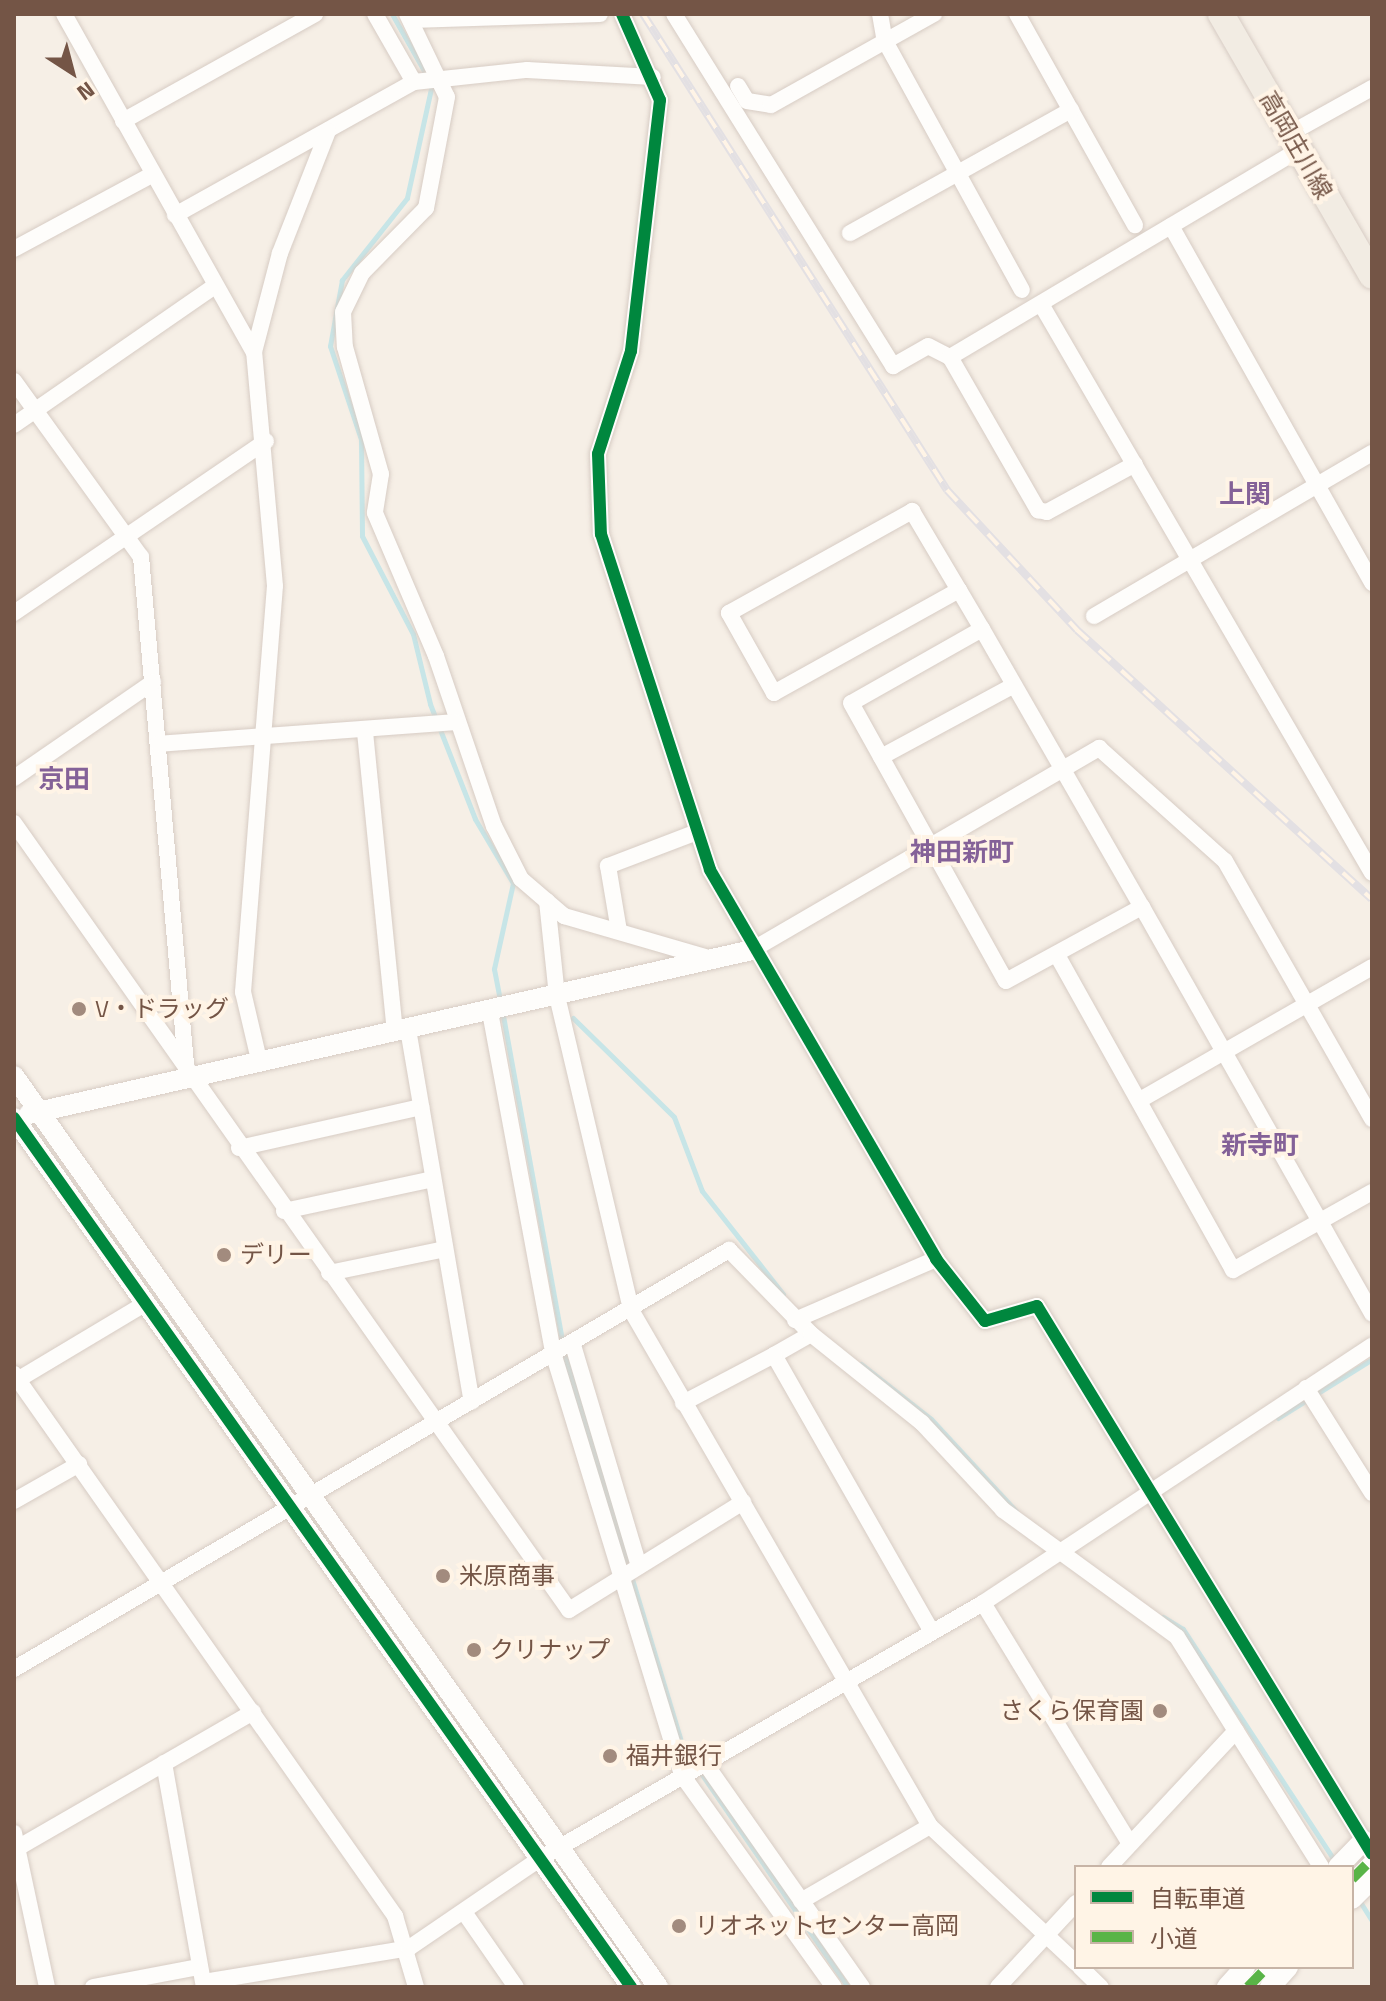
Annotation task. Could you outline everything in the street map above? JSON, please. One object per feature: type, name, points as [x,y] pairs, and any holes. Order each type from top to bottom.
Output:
[{"type":"main road","name":"高岡庄川線","points":[[1221,14],[1369,264]]},
{"type":"street","points":[[64,14],[254,352]]},
{"type":"street","points":[[123,121],[315,14]]},
{"type":"street","points":[[375,14],[416,82]]},
{"type":"street","points":[[600,14],[409,17],[441,77],[447,97],[426,208],[362,273],[343,312],[345,347],[381,474],[375,513],[436,656],[455,722],[494,826],[521,879],[564,916],[712,959]]},
{"type":"street","points":[[622,14],[653,77],[660,100],[631,351],[598,454],[601,534],[697,832],[752,950],[936,1259],[985,1321],[1037,1306],[1148,1493],[1200,1566],[1369,1851]]},
{"type":"street","points":[[674,14],[893,366],[928,346],[950,357],[1038,510],[1047,512],[1135,464]]},
{"type":"street","points":[[880,14],[885,41],[1022,290]]},
{"type":"street","points":[[738,86],[747,101],[771,105],[934,14]]},
{"type":"street","points":[[1017,14],[1135,225]]},
{"type":"street","points":[[175,215],[416,82],[527,70],[653,77]]},
{"type":"street","points":[[950,357],[1171,226],[1372,88]]},
{"type":"street","points":[[850,233],[1071,110]]},
{"type":"street","points":[[259,1060],[243,992],[259,733],[275,586],[266,441],[254,352],[280,253],[328,131]]},
{"type":"street","points":[[14,249],[153,174]]},
{"type":"street","points":[[1171,226],[1372,583]]},
{"type":"street","points":[[14,425],[215,286]]},
{"type":"street","points":[[1041,304],[1372,873]]},
{"type":"street","points":[[14,381],[141,557],[188,1076]]},
{"type":"street","points":[[14,613],[266,441]]},
{"type":"street","points":[[1094,616],[1372,453]]},
{"type":"street","points":[[959,590],[774,693],[729,613],[912,511],[959,590],[982,629],[1142,907],[1372,1313]]},
{"type":"street","points":[[982,629],[851,703],[1006,981],[1142,907]]},
{"type":"street","points":[[14,778],[153,682]]},
{"type":"street","points":[[881,757],[1014,685]]},
{"type":"street","points":[[158,744],[259,733],[365,732],[455,722]]},
{"type":"street","points":[[365,732],[402,1030],[421,1107],[472,1402]]},
{"type":"street","points":[[658,1987],[560,1847],[146,1303],[14,1119],[188,1076],[490,1012],[752,950],[927,842],[1099,748],[1225,861],[1372,1119]]},
{"type":"street","points":[[14,823],[188,1076],[569,1610],[621,1574],[743,1502]]},
{"type":"street","points":[[619,931],[608,866],[697,832]]},
{"type":"street","points":[[547,901],[557,996],[631,1310],[930,1826],[1074,1961]]},
{"type":"street","points":[[1057,955],[1233,1270],[1372,1192]]},
{"type":"street","points":[[1140,1100],[1372,967]]},
{"type":"street","points":[[490,1012],[555,1355],[683,1774],[834,1987]]},
{"type":"street","points":[[14,1076],[631,1987]]},
{"type":"street","points":[[239,1148],[421,1107]]},
{"type":"street","points":[[284,1211],[433,1179]]},
{"type":"street","points":[[329,1273],[445,1249]]},
{"type":"street","points":[[14,1669],[555,1355],[729,1250],[795,1320],[922,1423],[1003,1510],[1056,1554],[1177,1637],[1320,1865]]},
{"type":"street","points":[[795,1320],[936,1259]]},
{"type":"street","points":[[146,1303],[15,1378],[79,1464],[395,1916],[409,1948],[416,1987]]},
{"type":"street","points":[[683,1403],[811,1334]]},
{"type":"street","points":[[572,1345],[638,1564]]},
{"type":"street","points":[[93,1987],[202,1979],[409,1948],[541,1858],[983,1603],[1372,1346]]},
{"type":"street","points":[[774,1355],[932,1632]]},
{"type":"street","points":[[1306,1388],[1372,1493]]},
{"type":"street","points":[[14,1501],[79,1464]]},
{"type":"street","points":[[983,1603],[1130,1844]]},
{"type":"street","points":[[47,1987],[21,1886],[18,1839],[164,1763],[253,1712]]},
{"type":"street","points":[[1111,1865],[1236,1731]]},
{"type":"street","points":[[164,1763],[202,1979]]},
{"type":"street","points":[[705,1763],[862,1987]]},
{"type":"street","points":[[801,1901],[930,1826]]},
{"type":"street","points":[[1342,1865],[1369,1851]]},
{"type":"street","points":[[1354,1876],[1369,1851]]},
{"type":"street","points":[[1354,1897],[1372,1879]]},
{"type":"street","points":[[998,1987],[1074,1905]]},
{"type":"street","points":[[464,1912],[516,1987]]},
{"type":"street","points":[[1082,1969],[1101,1987]]},
{"type":"street","points":[[1227,1987],[1243,1969]]},
{"type":"street","points":[[1248,1987],[1265,1969]]},
{"type":"street","points":[[1270,1987],[1286,1969]]},
{"type":"waterway","points":[[392,14],[427,76]]},
{"type":"waterway","points":[[432,84],[407,198],[342,280],[330,346],[361,439],[362,536],[413,634],[430,704],[475,819],[513,883],[494,969],[500,1000]]},
{"type":"waterway","points":[[502,1010],[565,1357],[683,1747],[848,1987]]},
{"type":"waterway","points":[[573,1018],[674,1117],[702,1191],[783,1294]]},
{"type":"waterway","points":[[1278,1418],[1372,1359]]},
{"type":"waterway","points":[[861,1364],[931,1419],[1016,1511]]},
{"type":"waterway","points":[[1163,1617],[1183,1629],[1336,1863]]},
{"type":"waterway","points":[[1359,1900],[1372,1921]]},
{"type":"railway","points":[[643,14],[947,490],[1077,630],[1372,899]]},
{"type":"marked path","points":[[1354,1877],[1372,1859]]},
{"type":"marked path","points":[[1248,1987],[1265,1969]]},
{"type":"cycle path","points":[[622,14],[660,100],[631,351],[598,454],[601,534],[710,870],[936,1259],[985,1321],[1037,1306],[1372,1854]]},
{"type":"cycle path","points":[[14,1118],[631,1987]]},
{"type":"place","name":"V・ドラッグ","points":[[79,1009]]},
{"type":"place","name":"デリー","points":[[224,1255]]},
{"type":"place","name":"米原商事","points":[[443,1576]]},
{"type":"place","name":"クリナップ","points":[[474,1650]]},
{"type":"place","name":"さくら保育園","points":[[1160,1711]]},
{"type":"place","name":"福井銀行","points":[[610,1756]]},
{"type":"place","name":"リオネットセンター高岡","points":[[679,1926]]},
{"type":"district","name":"上関","points":[[1245,494]]},
{"type":"district","name":"京田","points":[[64,779]]},
{"type":"district","name":"神田新町","points":[[962,852]]},
{"type":"district","name":"新寺町","points":[[1260,1145]]}]
